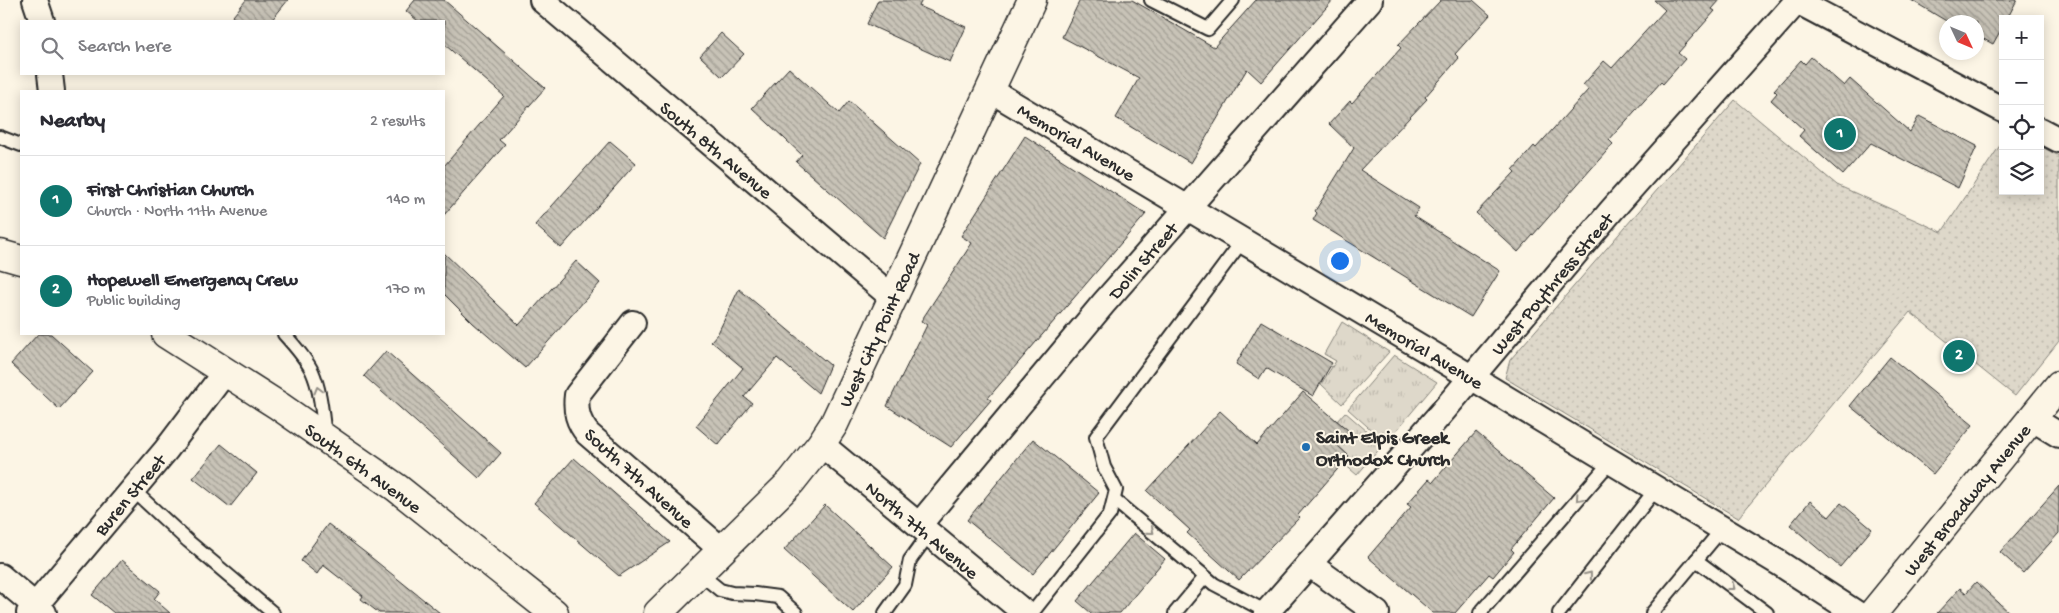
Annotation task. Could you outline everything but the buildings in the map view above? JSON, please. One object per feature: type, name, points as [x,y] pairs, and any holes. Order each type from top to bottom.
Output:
[{"type":"main road","name":"West City Point Road","points":[[658,613],[791,482],[834,424],[1030,1]]},
{"type":"main road","points":[[0,254],[20,260]]},
{"type":"main road","name":"South 6th Avenue","points":[[168,335],[325,438],[397,488],[554,613]]},
{"type":"main road","name":"West Broadway Avenue","points":[[1873,613],[2059,385]]},
{"type":"street","points":[[35,0],[42,20]]},
{"type":"street","name":"South 8th Avenue","points":[[542,0],[893,298]]},
{"type":"street","name":"Dolin Street","points":[[924,530],[1104,304],[1370,0]]},
{"type":"street","points":[[1797,0],[1999,108]]},
{"type":"street","name":"West Poythress Street","points":[[1267,613],[1472,377],[1610,211],[1797,0]]},
{"type":"street","points":[[50,75],[52,90]]},
{"type":"street","name":"Memorial Avenue","points":[[990,90],[1472,377],[1856,613]]},
{"type":"street","points":[[2044,132],[2059,140]]},
{"type":"street","name":"South 7th Avenue","points":[[634,322],[577,396],[576,407],[581,425],[588,434],[722,550]]},
{"type":"street","name":"Buren Street","points":[[36,611],[166,450],[225,372]]},
{"type":"street","points":[[2031,418],[2059,435]]},
{"type":"street","name":"North 7th Avenue","points":[[821,444],[1025,613]]},
{"type":"street","points":[[1309,564],[1377,613]]},
{"type":"street","points":[[0,576],[36,611]]},
{"type":"lane","points":[[1151,0],[1208,29],[1233,0]]},
{"type":"lane","points":[[0,137],[20,145]]},
{"type":"lane","points":[[1032,613],[1110,514],[1116,490],[1104,467],[1096,438],[1243,240]]},
{"type":"lane","points":[[285,335],[302,356],[311,371],[319,393],[325,438]]},
{"type":"lane","points":[[1480,613],[1610,461]]},
{"type":"lane","points":[[1559,613],[1656,489]]},
{"type":"lane","points":[[133,490],[188,541],[273,613]]},
{"type":"lane","points":[[1114,500],[1214,584],[1267,613]]},
{"type":"lane","points":[[1652,613],[1722,529]]},
{"type":"lane","points":[[885,613],[905,586],[910,560],[924,530]]},
{"type":"lane","points":[[1696,560],[1767,613]]},
{"type":"lane","points":[[699,573],[720,590],[732,593],[778,597],[796,613]]},
{"type":"lane","points":[[1175,613],[1206,577]]},
{"type":"green space","points":[[1735,100],[1837,185],[1942,232],[1999,147],[1999,195],[2044,195],[2044,148],[2059,156],[2059,341],[2015,396],[1910,312],[1738,518],[1505,378],[1510,360]]},
{"type":"green space","points":[[1342,322],[1389,352],[1342,404],[1321,384],[1336,361],[1324,354]]},
{"type":"green space","points":[[1394,355],[1437,382],[1386,443],[1348,409]]},
{"type":"green space","points":[[1345,412],[1383,445],[1357,475],[1343,463],[1349,456],[1337,445],[1349,431],[1337,421]]},
{"type":"place","name":"First Christian Church","points":[[1840,134]]},
{"type":"place","name":"Hopewell Emergency Crew","points":[[1959,356]]},
{"type":"place","name":"Saint Elpis Greek Orthodox Church","points":[[1306,447]]}]
